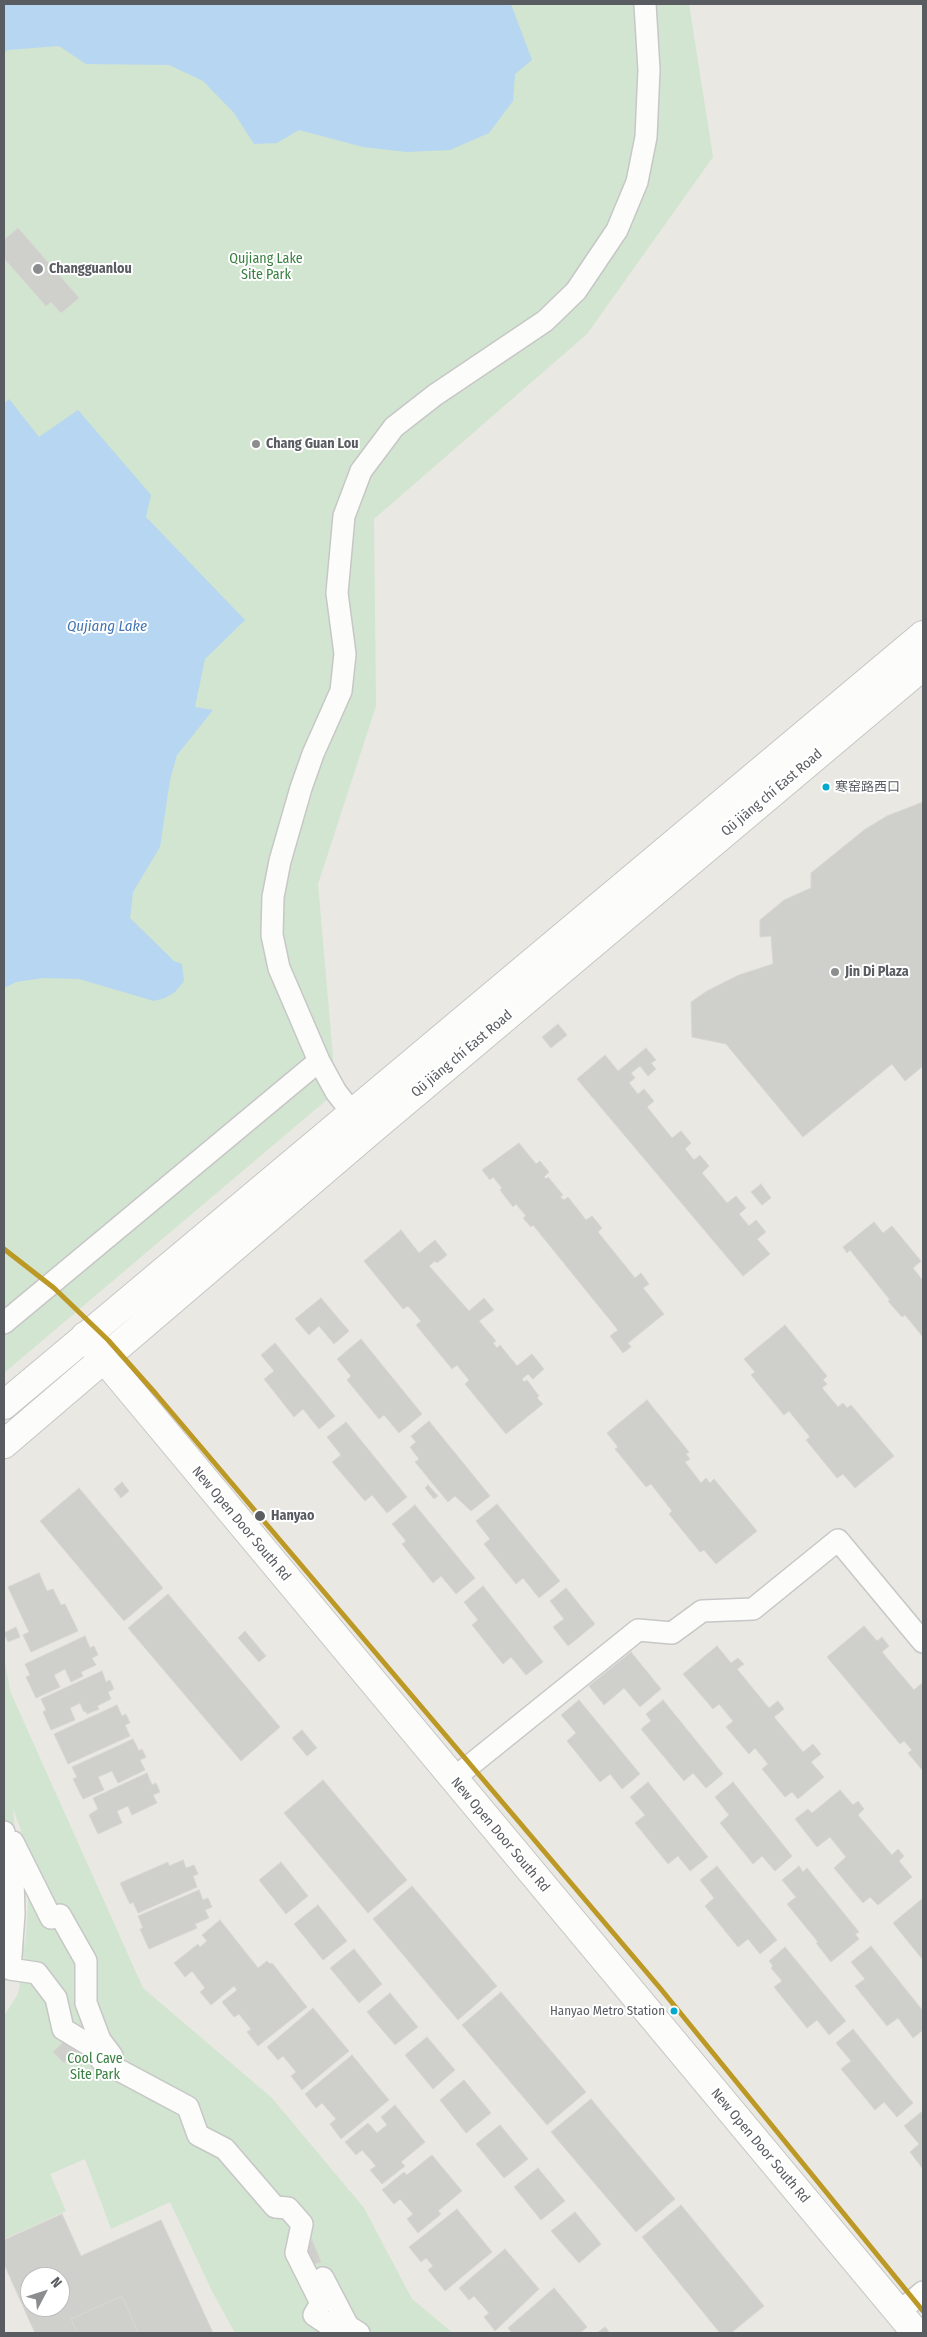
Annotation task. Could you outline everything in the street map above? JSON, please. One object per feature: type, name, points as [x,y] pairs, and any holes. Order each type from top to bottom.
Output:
[{"type":"main road","name":"Qū jiāng chí East Road","points":[[4,1444],[104,1359],[360,1123],[923,635]]},
{"type":"main road","name":"Qū jiāng chí East Road","points":[[4,1405],[85,1336],[360,1123],[923,666]]},
{"type":"main road","name":"New Open Door South Rd","points":[[85,1336],[916,2333]]},
{"type":"street","points":[[360,1123],[336,1092],[318,1061],[279,968],[272,935],[273,898],[280,861],[300,788],[341,691],[345,654],[337,592],[344,516],[361,471],[394,427],[545,321],[576,291],[617,230],[637,182],[646,137],[649,70],[645,4]]},
{"type":"street","points":[[4,1323],[318,1061]]},
{"type":"street","points":[[454,1779],[638,1630],[672,1633],[702,1611],[753,1609],[838,1540],[923,1642]]},
{"type":"street","points":[[4,1822],[50,1918],[60,1915],[86,1961],[86,2003],[100,2040],[112,2056],[196,2099],[207,2128],[230,2139],[278,2193],[294,2195],[313,2218],[308,2252],[348,2326],[359,2333]]},
{"type":"street","points":[[4,1832],[13,1878],[14,1914],[10,1969],[37,1973],[56,1998],[63,2029],[91,2046],[102,2061],[188,2107],[198,2135],[225,2149],[275,2206],[288,2208],[302,2224],[296,2253],[321,2303],[314,2315],[341,2333]]},
{"type":"street","points":[[898,2313],[923,2292]]},
{"type":"green space","name":"Qujiang Lake Site Park","points":[[4,4],[689,4],[713,157],[587,334],[374,519],[376,706],[318,884],[336,1092],[4,1373]]},
{"type":"green space","name":"Cool Cave Site Park","points":[[4,1657],[10,1691],[143,1988],[272,2098],[364,2208],[412,2299],[453,2333],[235,2333],[212,2291],[170,2202],[111,2229],[85,2159],[50,2174],[66,2211],[4,2239],[4,2016],[18,1994],[25,1956],[4,1981]],"holes":[[[13,1808],[31,1859],[25,1949]]]},
{"type":"water","points":[[4,4],[511,4],[532,60],[515,74],[513,101],[489,133],[450,150],[407,152],[363,147],[299,130],[277,143],[254,144],[234,113],[203,81],[169,65],[86,64],[59,46],[8,50],[4,53]]},
{"type":"water","name":"Qujiang Lake","points":[[9,399],[39,437],[78,410],[151,495],[146,517],[245,620],[205,659],[195,707],[213,710],[177,755],[170,780],[160,847],[133,892],[130,918],[174,961],[182,964],[184,981],[175,992],[165,998],[154,1001],[79,979],[43,978],[16,982],[4,988],[4,404]]},
{"type":"building","points":[[18,228],[79,298],[61,313],[51,302],[46,306],[4,258],[4,240]]},
{"type":"building","name":"Jin Di Plaza","points":[[923,802],[923,1066],[905,1081],[892,1064],[803,1137],[726,1044],[692,1037],[691,1002],[707,991],[739,975],[773,964],[771,936],[760,937],[760,920],[784,900],[811,888],[811,873],[864,830],[887,816]]},
{"type":"building","points":[[558,1024],[567,1035],[551,1048],[542,1037]]},
{"type":"building","points":[[646,1048],[656,1060],[651,1063],[656,1069],[648,1076],[640,1066],[631,1073],[635,1078],[629,1083],[638,1094],[644,1089],[654,1101],[647,1107],[672,1138],[681,1131],[691,1143],[685,1149],[694,1160],[700,1155],[709,1166],[702,1173],[727,1203],[736,1196],[746,1208],[739,1214],[749,1226],[756,1220],[766,1232],[757,1239],[770,1254],[743,1276],[577,1079],[605,1055],[618,1071]]},
{"type":"building","points":[[519,1143],[536,1164],[540,1161],[549,1172],[544,1177],[546,1179],[548,1177],[563,1195],[560,1197],[564,1200],[568,1197],[586,1220],[592,1216],[602,1228],[598,1232],[635,1278],[641,1273],[649,1284],[643,1288],[664,1314],[628,1343],[631,1347],[623,1353],[610,1336],[618,1330],[533,1225],[531,1227],[523,1218],[526,1216],[516,1204],[513,1207],[493,1177],[490,1180],[482,1170]]},
{"type":"building","points":[[761,1184],[771,1198],[762,1205],[751,1192]]},
{"type":"building","points":[[874,1222],[883,1233],[892,1226],[921,1261],[913,1268],[923,1281],[923,1337],[905,1315],[902,1317],[888,1301],[890,1300],[850,1250],[847,1253],[843,1247]]},
{"type":"building","points":[[401,1230],[419,1253],[435,1240],[447,1255],[437,1263],[435,1261],[429,1266],[469,1311],[484,1298],[494,1310],[479,1321],[496,1341],[493,1343],[497,1348],[500,1345],[517,1366],[532,1354],[544,1369],[533,1379],[528,1374],[522,1379],[524,1382],[527,1380],[539,1396],[537,1398],[543,1404],[506,1434],[465,1384],[469,1380],[457,1365],[452,1369],[416,1325],[421,1321],[408,1306],[403,1309],[364,1261]]},
{"type":"building","points":[[321,1298],[349,1331],[334,1344],[319,1326],[309,1335],[295,1319]]},
{"type":"building","points":[[785,1325],[827,1376],[823,1380],[827,1384],[822,1388],[838,1407],[843,1403],[847,1408],[851,1405],[894,1456],[855,1488],[843,1474],[837,1478],[806,1440],[810,1437],[789,1411],[784,1415],[751,1375],[755,1372],[744,1359]]},
{"type":"building","points":[[361,1339],[422,1414],[399,1433],[384,1415],[379,1419],[347,1380],[351,1376],[337,1359]]},
{"type":"building","points":[[275,1343],[335,1416],[319,1429],[303,1409],[294,1417],[264,1379],[274,1371],[261,1355]]},
{"type":"building","points":[[647,1400],[689,1452],[686,1454],[690,1459],[685,1462],[701,1483],[706,1478],[710,1483],[714,1479],[757,1531],[716,1564],[704,1550],[700,1552],[669,1514],[672,1511],[651,1484],[646,1487],[615,1449],[618,1447],[607,1433]]},
{"type":"building","points":[[429,1421],[490,1496],[471,1511],[455,1496],[448,1502],[415,1462],[419,1459],[410,1447],[416,1442],[411,1436]]},
{"type":"building","points":[[346,1422],[407,1497],[387,1513],[372,1495],[365,1501],[332,1462],[341,1455],[327,1437]]},
{"type":"building","points":[[122,1482],[129,1491],[121,1498],[114,1489]]},
{"type":"building","points":[[428,1485],[438,1496],[434,1499],[425,1488]]},
{"type":"building","points":[[79,1488],[163,1588],[124,1621],[40,1521]]},
{"type":"building","points":[[497,1504],[560,1581],[539,1598],[523,1578],[516,1584],[484,1544],[490,1539],[476,1521]]},
{"type":"building","points":[[415,1505],[475,1578],[456,1594],[441,1576],[433,1583],[402,1544],[406,1541],[392,1524]]},
{"type":"building","points":[[39,1573],[47,1591],[53,1589],[61,1605],[65,1604],[78,1631],[31,1652],[23,1635],[29,1632],[8,1587]]},
{"type":"building","points":[[483,1586],[543,1662],[526,1675],[511,1657],[503,1664],[472,1625],[478,1620],[464,1602]]},
{"type":"building","points":[[566,1588],[595,1624],[568,1646],[553,1627],[564,1619],[550,1601]]},
{"type":"building","points":[[168,1594],[280,1727],[241,1761],[128,1628]]},
{"type":"building","points":[[864,1626],[877,1641],[882,1637],[889,1646],[882,1652],[914,1690],[922,1683],[923,1685],[923,1771],[908,1753],[912,1750],[904,1741],[900,1744],[827,1657]]},
{"type":"building","points":[[16,1627],[20,1637],[8,1642],[4,1633]]},
{"type":"building","points":[[245,1631],[266,1656],[259,1662],[238,1638]]},
{"type":"building","points":[[85,1636],[90,1648],[94,1646],[98,1655],[92,1658],[96,1665],[81,1672],[83,1676],[71,1682],[65,1669],[54,1675],[60,1687],[36,1698],[26,1677],[30,1675],[25,1664]]},
{"type":"building","points":[[717,1646],[731,1663],[738,1658],[744,1664],[737,1669],[769,1708],[778,1701],[784,1709],[774,1717],[803,1752],[813,1744],[821,1754],[811,1762],[824,1777],[798,1799],[792,1792],[785,1797],[762,1769],[768,1764],[755,1748],[749,1754],[726,1727],[733,1721],[719,1704],[713,1709],[683,1674]]},
{"type":"building","points":[[631,1652],[661,1689],[640,1707],[624,1688],[604,1705],[589,1686]]},
{"type":"building","points":[[102,1671],[106,1682],[110,1680],[114,1689],[108,1692],[111,1699],[97,1706],[99,1709],[87,1714],[80,1703],[70,1708],[75,1720],[51,1730],[43,1712],[46,1710],[41,1699]]},
{"type":"building","points":[[579,1700],[640,1774],[622,1789],[610,1774],[600,1782],[567,1741],[576,1733],[561,1715]]},
{"type":"building","points":[[663,1700],[723,1774],[706,1788],[693,1773],[684,1781],[641,1729],[651,1721],[646,1714]]},
{"type":"building","points":[[117,1705],[122,1716],[126,1714],[130,1723],[125,1725],[130,1736],[68,1764],[54,1734]]},
{"type":"building","points":[[302,1730],[317,1748],[307,1756],[292,1738]]},
{"type":"building","points":[[133,1739],[139,1751],[142,1749],[146,1757],[140,1760],[145,1770],[118,1783],[112,1771],[98,1777],[104,1790],[83,1799],[73,1779],[77,1777],[72,1767]]},
{"type":"building","points":[[147,1773],[152,1785],[156,1783],[160,1792],[153,1795],[157,1803],[132,1815],[128,1806],[117,1811],[122,1823],[98,1834],[89,1815],[98,1809],[93,1798]]},
{"type":"building","points":[[323,1780],[407,1880],[368,1913],[284,1813]]},
{"type":"building","points":[[648,1782],[708,1857],[690,1871],[678,1856],[668,1864],[635,1823],[645,1815],[630,1797]]},
{"type":"building","points":[[733,1782],[792,1856],[775,1871],[762,1856],[753,1864],[720,1823],[729,1815],[715,1797]]},
{"type":"building","points":[[840,1790],[853,1805],[858,1801],[864,1809],[858,1815],[892,1855],[898,1849],[904,1856],[899,1861],[912,1877],[878,1905],[870,1897],[863,1903],[834,1868],[846,1857],[830,1837],[817,1847],[795,1819],[808,1809],[812,1813]]},
{"type":"building","points":[[183,1860],[186,1868],[194,1865],[198,1874],[193,1876],[197,1887],[138,1913],[133,1902],[130,1904],[120,1883],[168,1862],[169,1866]]},
{"type":"building","points":[[281,1862],[308,1896],[286,1914],[259,1880]]},
{"type":"building","points":[[717,1866],[777,1940],[760,1954],[748,1939],[738,1947],[705,1906],[714,1898],[700,1880]]},
{"type":"building","points":[[799,1866],[803,1872],[807,1868],[859,1932],[855,1934],[859,1939],[831,1962],[816,1943],[818,1942],[787,1904],[796,1897],[782,1880]]},
{"type":"building","points":[[412,1886],[497,1986],[458,2020],[373,1919]]},
{"type":"building","points":[[199,1890],[203,1900],[208,1898],[212,1907],[205,1910],[209,1918],[195,1924],[197,1928],[149,1949],[140,1929],[143,1928],[138,1916]]},
{"type":"building","points":[[923,1898],[923,1960],[893,1923]]},
{"type":"building","points":[[318,1905],[347,1941],[323,1960],[294,1924]]},
{"type":"building","points":[[220,1920],[258,1968],[267,1961],[270,1964],[272,1963],[307,2007],[258,2046],[247,2032],[251,2029],[239,2014],[234,2017],[222,2002],[237,1990],[234,1986],[211,2005],[200,1992],[205,1988],[192,1971],[185,1977],[174,1963],[198,1944],[200,1947],[207,1941],[202,1935]]},
{"type":"building","points":[[871,1946],[923,2011],[923,2030],[913,2038],[898,2018],[887,2026],[855,1986],[865,1979],[851,1962]]},
{"type":"building","points":[[785,1947],[846,2021],[829,2035],[817,2020],[807,2028],[774,1987],[782,1981],[771,1968],[773,1966],[769,1961]]},
{"type":"building","points":[[354,1949],[382,1984],[359,2003],[330,1968]]},
{"type":"building","points":[[501,1992],[586,2092],[547,2125],[462,2025]]},
{"type":"building","points":[[390,1993],[418,2027],[395,2045],[367,2012]]},
{"type":"building","points":[[313,2008],[349,2051],[302,2090],[291,2076],[296,2072],[283,2056],[278,2060],[267,2047]]},
{"type":"building","points":[[77,2029],[88,2041],[64,2063],[53,2052]]},
{"type":"building","points":[[853,2029],[913,2103],[897,2117],[884,2102],[875,2110],[841,2069],[851,2061],[836,2043]]},
{"type":"building","points":[[427,2037],[455,2070],[433,2089],[405,2055]]},
{"type":"building","points":[[352,2055],[389,2100],[341,2139],[330,2124],[336,2119],[322,2103],[316,2108],[305,2094]]},
{"type":"building","points":[[464,2080],[491,2113],[466,2133],[440,2100]]},
{"type":"building","points":[[591,2099],[675,2199],[636,2232],[551,2132]]},
{"type":"building","points":[[395,2105],[425,2142],[401,2162],[405,2166],[382,2184],[370,2170],[376,2166],[362,2150],[356,2155],[345,2142],[368,2123],[377,2133],[387,2125],[381,2117]]},
{"type":"building","points":[[921,2112],[923,2114],[923,2169],[910,2152],[919,2144],[904,2126]]},
{"type":"building","points":[[500,2125],[528,2159],[504,2178],[476,2144]]},
{"type":"building","points":[[432,2155],[462,2191],[438,2211],[441,2214],[418,2233],[407,2219],[413,2214],[400,2199],[394,2204],[382,2190],[404,2172],[407,2175]]},
{"type":"building","points":[[538,2168],[565,2201],[541,2220],[514,2187]]},
{"type":"building","points":[[681,2205],[764,2306],[731,2333],[720,2333],[642,2237]]},
{"type":"building","points":[[457,2209],[492,2252],[445,2291],[428,2270],[433,2266],[426,2258],[421,2262],[409,2247]]},
{"type":"building","points":[[575,2212],[601,2244],[579,2263],[551,2231]]},
{"type":"building","points":[[62,2214],[81,2256],[161,2220],[213,2333],[138,2333],[122,2296],[71,2319],[77,2333],[35,2333],[28,2317],[70,2317],[70,2267],[20,2267],[20,2300],[4,2264],[4,2240]]},
{"type":"building","points":[[312,2240],[321,2262],[311,2265],[304,2243]]},
{"type":"building","points":[[505,2249],[539,2289],[495,2331],[484,2317],[489,2313],[474,2296],[469,2300],[459,2288]]},
{"type":"building","points":[[554,2288],[587,2327],[580,2333],[512,2333],[508,2328]]},
{"type":"building","points":[[122,2296],[138,2333],[77,2333],[71,2319]]},
{"type":"building","points":[[605,2327],[610,2333],[597,2333]]},
{"type":"transit line","points":[[4,1249],[54,1288],[108,1340],[156,1394],[660,1988],[923,2311]]},
{"type":"place","name":"Changguanlou","points":[[38,269]]},
{"type":"place","name":"Chang Guan Lou","points":[[256,444]]},
{"type":"place","name":"寒窑路西口","points":[[826,787]]},
{"type":"place","name":"Jin Di Plaza","points":[[835,972]]},
{"type":"place","name":"Hanyao","points":[[260,1516]]},
{"type":"place","name":"Hanyao Metro Station","points":[[674,2011]]}]
